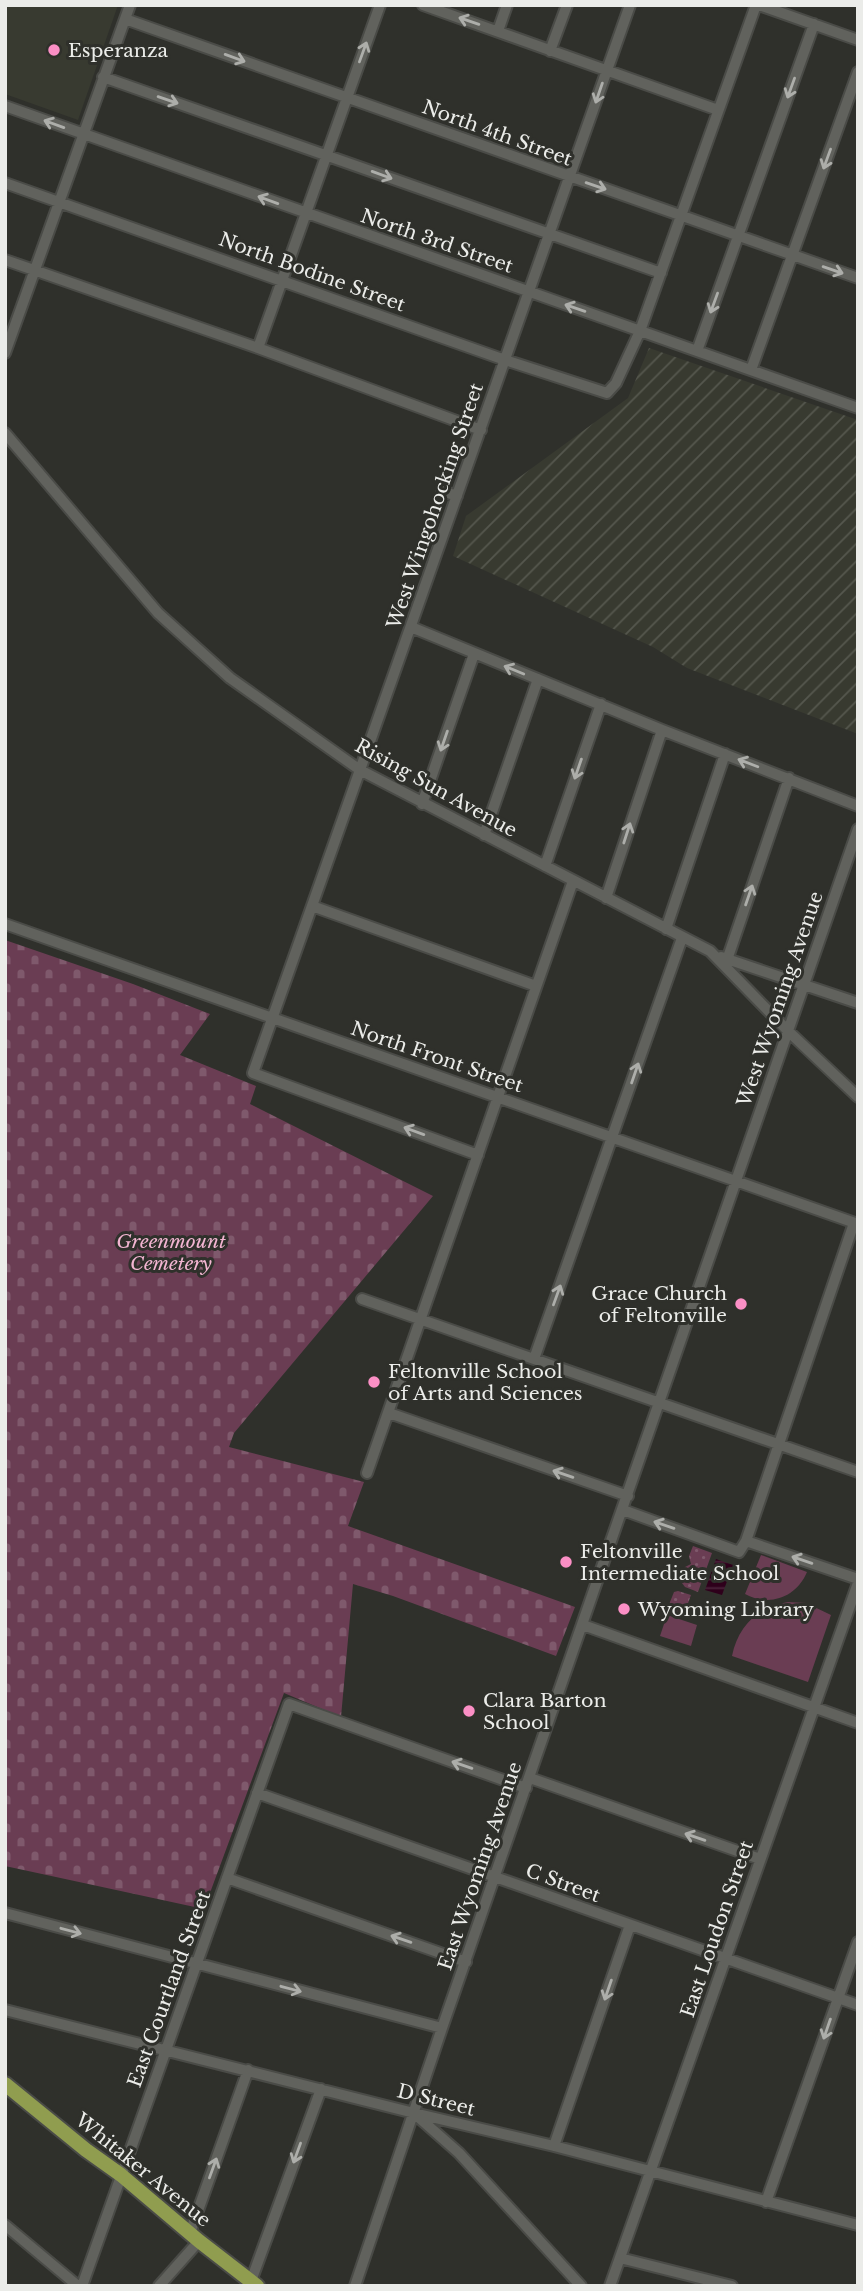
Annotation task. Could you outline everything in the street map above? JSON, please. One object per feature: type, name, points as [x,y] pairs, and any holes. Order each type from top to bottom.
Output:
[{"type":"main road","name":"Whitaker Avenue","points":[[5,2084],[254,2283]]},
{"type":"street","points":[[5,353],[130,5]]},
{"type":"street","points":[[258,348],[380,5]]},
{"type":"street","points":[[423,5],[446,9],[498,32],[718,110]]},
{"type":"street","points":[[498,32],[507,5]]},
{"type":"street","points":[[550,51],[567,5]]},
{"type":"street","name":"West Wingohocking Street","points":[[478,1155],[253,1073],[630,5]]},
{"type":"street","points":[[639,331],[758,5],[858,40]]},
{"type":"street","name":"North 4th Street","points":[[125,19],[858,278]]},
{"type":"street","points":[[697,351],[814,24]]},
{"type":"street","points":[[751,370],[858,72]]},
{"type":"street","points":[[103,77],[661,273]]},
{"type":"street","name":"North 3rd Street","points":[[5,106],[858,408]]},
{"type":"street","name":"North Bodine Street","points":[[5,183],[505,360],[608,392],[616,383],[639,331]]},
{"type":"street","points":[[5,260],[481,429]]},
{"type":"street","name":"Rising Sun Avenue","points":[[6,434],[158,613],[230,678],[360,770],[710,951],[788,1031],[858,1097]]},
{"type":"street","points":[[442,491],[457,496]]},
{"type":"street","points":[[411,627],[662,730],[858,806]]},
{"type":"street","points":[[422,804],[474,653]]},
{"type":"street","points":[[484,835],[538,679]]},
{"type":"street","points":[[545,866],[601,704]]},
{"type":"street","points":[[606,898],[662,730]]},
{"type":"street","points":[[666,929],[725,754]]},
{"type":"street","points":[[727,960],[789,778]]},
{"type":"street","name":"West Wyoming Avenue","points":[[736,1181],[858,829]]},
{"type":"street","points":[[367,1473],[573,881]]},
{"type":"street","points":[[312,906],[536,986]]},
{"type":"street","name":"North Front Street","points":[[5,924],[856,1223]]},
{"type":"street","points":[[534,1359],[682,937]]},
{"type":"street","points":[[710,951],[727,960],[858,1003]]},
{"type":"street","name":"East Wyoming Avenue","points":[[355,2286],[736,1181]]},
{"type":"street","points":[[622,1510],[739,1552],[746,1541],[856,1223]]},
{"type":"street","points":[[362,1299],[858,1472]]},
{"type":"street","points":[[389,1413],[628,1496]]},
{"type":"street","points":[[746,1541],[858,1581]]},
{"type":"street","name":"East Loudon Street","points":[[610,2286],[858,1581]]},
{"type":"street","points":[[583,1625],[858,1723]]},
{"type":"street","name":"East Courtland Street","points":[[80,2286],[289,1704],[528,1783]]},
{"type":"street","points":[[528,1783],[760,1859]]},
{"type":"street","name":"C Street","points":[[257,1793],[858,2005]]},
{"type":"street","points":[[227,1878],[466,1962]]},
{"type":"street","points":[[5,1913],[442,2028]]},
{"type":"street","points":[[554,2146],[630,1925]]},
{"type":"street","points":[[766,2202],[858,1942]]},
{"type":"street","name":"D Street","points":[[5,2010],[554,2146],[858,2225]]},
{"type":"street","points":[[159,2286],[194,2237],[248,2070]]},
{"type":"street","points":[[254,2283],[321,2089]]},
{"type":"street","points":[[414,2113],[459,2153],[581,2286]]},
{"type":"street","points":[[5,2225],[80,2286]]},
{"type":"street","points":[[620,2258],[732,2286]]},
{"type":"shaded area","name":"Esperanza","points":[[5,5],[118,5],[78,120],[5,94]]},
{"type":"shaded area","points":[[649,348],[858,420],[858,734],[687,668],[653,647],[453,556],[466,516],[628,398]]},
{"type":"shaded area","points":[[716,1559],[733,1565],[722,1595],[705,1590]]},
{"type":"green space","name":"Greenmount Cemetery","points":[[5,940],[210,1014],[180,1055],[256,1086],[250,1104],[433,1196],[234,1433],[229,1447],[364,1482],[348,1526],[575,1607],[556,1656],[353,1584],[341,1717],[284,1693],[204,1909],[5,1866]]},
{"type":"green space","points":[[693,1546],[712,1553],[698,1592],[685,1587],[679,1579],[681,1569],[691,1564],[689,1556]]},
{"type":"green space","points":[[761,1555],[807,1572],[796,1588],[781,1598],[754,1598],[745,1594]]},
{"type":"green space","points":[[674,1592],[691,1595],[683,1617],[666,1612]]},
{"type":"green space","points":[[788,1602],[806,1603],[831,1615],[808,1682],[732,1656],[739,1636],[751,1620],[767,1608]]},
{"type":"green space","points":[[667,1615],[697,1625],[691,1646],[660,1636]]},
{"type":"place","name":"Esperanza","points":[[54,50]]},
{"type":"place","name":"Grace Church of Feltonville","points":[[741,1304]]},
{"type":"place","name":"Feltonville School of Arts and Sciences","points":[[374,1382]]},
{"type":"place","name":"Feltonville Intermediate School","points":[[566,1562]]},
{"type":"place","name":"Wyoming Library","points":[[624,1609]]},
{"type":"place","name":"Clara Barton School","points":[[469,1711]]}]
